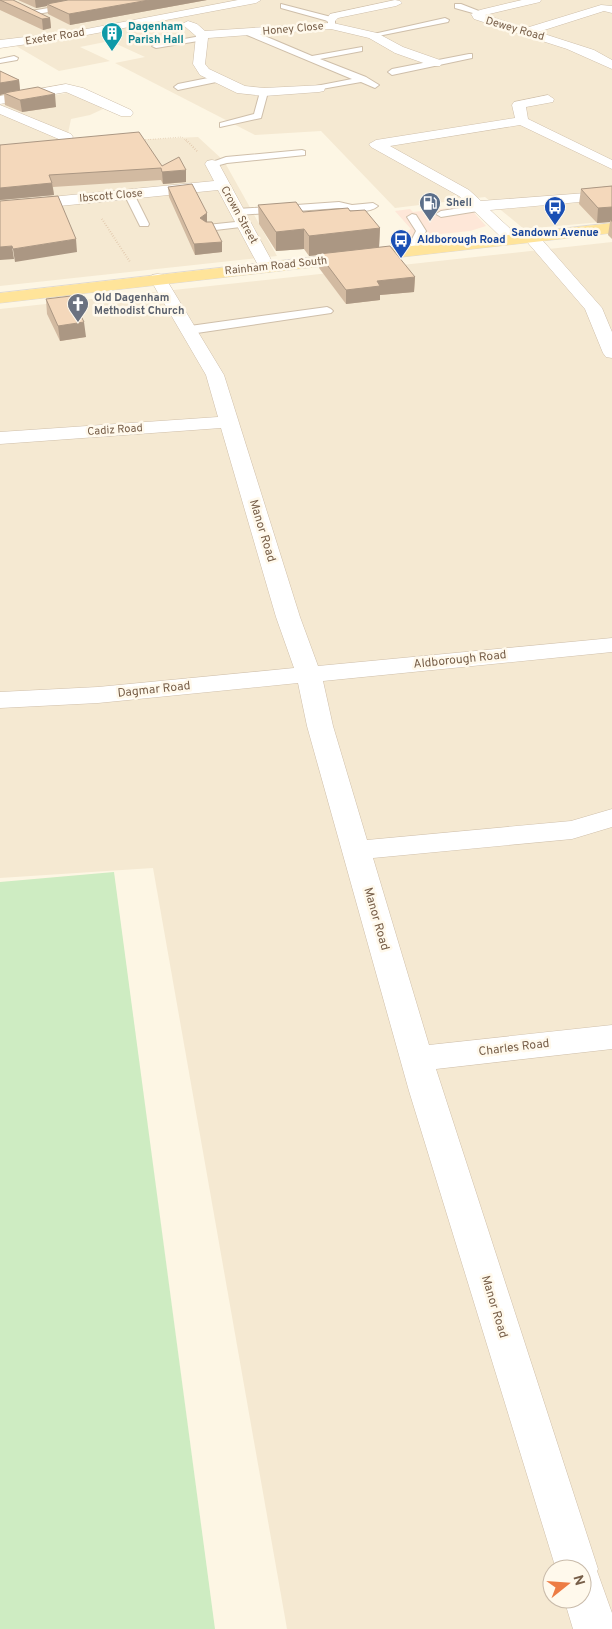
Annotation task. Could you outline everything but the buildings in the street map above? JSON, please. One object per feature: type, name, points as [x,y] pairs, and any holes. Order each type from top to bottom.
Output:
[{"type":"main road","name":"Rainham Road South","points":[[0,298],[158,278],[612,228]]},
{"type":"street","name":"Exeter Road","points":[[0,44],[76,34],[256,0]]},
{"type":"street","name":"Dewey Road","points":[[536,0],[477,14],[480,19],[584,50],[612,65]]},
{"type":"street","points":[[332,23],[334,16],[396,4]]},
{"type":"street","points":[[526,32],[608,8]]},
{"type":"street","points":[[27,12],[76,34]]},
{"type":"street","points":[[170,16],[193,26],[202,36],[199,64],[204,72],[218,79],[242,90],[264,92],[319,88]]},
{"type":"street","name":"Honey Close","points":[[202,36],[250,33],[332,23],[373,35],[399,50],[436,63]]},
{"type":"street","points":[[0,100],[66,88],[78,91],[126,113]]},
{"type":"street","points":[[522,121],[519,105],[548,99]]},
{"type":"street","points":[[0,109],[66,137]]},
{"type":"street","points":[[511,238],[464,193],[376,144],[522,121],[612,165]]},
{"type":"street","name":"Crown Street","points":[[212,164],[267,267]]},
{"type":"street","name":"Ibscott Close","points":[[0,207],[222,185]]},
{"type":"street","points":[[479,207],[612,195]]},
{"type":"street","points":[[530,236],[593,308],[612,353]]},
{"type":"street","name":"Manor Road","points":[[158,278],[215,375],[288,617],[309,675],[320,726],[417,1060],[573,1559]]},
{"type":"street","name":"Cadiz Road","points":[[0,438],[230,422]]},
{"type":"street","name":"Aldborough Road","points":[[309,675],[612,645]]},
{"type":"street","name":"Dagmar Road","points":[[0,700],[98,695],[309,675]]},
{"type":"street","points":[[356,850],[416,846],[572,830],[612,818]]},
{"type":"street","name":"Charles Road","points":[[417,1060],[612,1036]]},
{"type":"street","points":[[589,1609],[595,1629]]},
{"type":"lane","points":[[27,12],[108,0]]},
{"type":"lane","points":[[284,6],[332,23]]},
{"type":"lane","points":[[458,6],[480,13]]},
{"type":"lane","points":[[373,35],[446,20]]},
{"type":"lane","points":[[250,33],[375,85]]},
{"type":"lane","points":[[156,46],[202,36]]},
{"type":"lane","points":[[312,58],[360,49]]},
{"type":"lane","points":[[392,72],[469,56]]},
{"type":"lane","points":[[0,61],[14,58]]},
{"type":"lane","points":[[178,87],[218,79]]},
{"type":"lane","points":[[319,88],[363,79]]},
{"type":"lane","points":[[223,125],[258,116],[264,92]]},
{"type":"lane","points":[[212,164],[226,160],[302,153]]},
{"type":"lane","points":[[129,194],[144,224]]},
{"type":"lane","points":[[207,228],[241,218],[333,205],[361,208],[373,206]]},
{"type":"lane","points":[[441,214],[479,207]]},
{"type":"lane","points":[[411,251],[421,231],[412,217]]},
{"type":"lane","points":[[190,330],[328,311]]},
{"type":"path","points":[[135,141],[182,137],[212,164]]},
{"type":"path","points":[[88,198],[131,263]]},
{"type":"shaded area","points":[[0,0],[612,0],[612,221],[524,229],[485,197],[395,208],[321,131],[255,135],[115,63],[145,57],[110,41],[80,47],[110,61],[59,71],[16,46],[0,47]]},
{"type":"shaded area","points":[[84,90],[103,109],[90,115],[71,119],[66,143],[198,137],[224,161],[277,256],[0,286],[0,105]]},
{"type":"shaded area","points":[[468,206],[486,226],[470,231],[392,239],[411,229],[395,211],[410,209],[413,212]]},
{"type":"shaded area","points":[[612,242],[612,1629],[287,1629],[153,868],[0,878],[0,309]]},
{"type":"green space","points":[[114,872],[215,1629],[0,1629],[0,882]]},
{"type":"place","name":"Dagenham Parish Hall","points":[[112,52]]},
{"type":"place","name":"Shell","points":[[430,222]]},
{"type":"place","name":"Sandown Avenue","points":[[555,226]]},
{"type":"place","name":"Aldborough Road","points":[[401,259]]},
{"type":"place","name":"Old Dagenham Methodist Church","points":[[78,323]]}]
